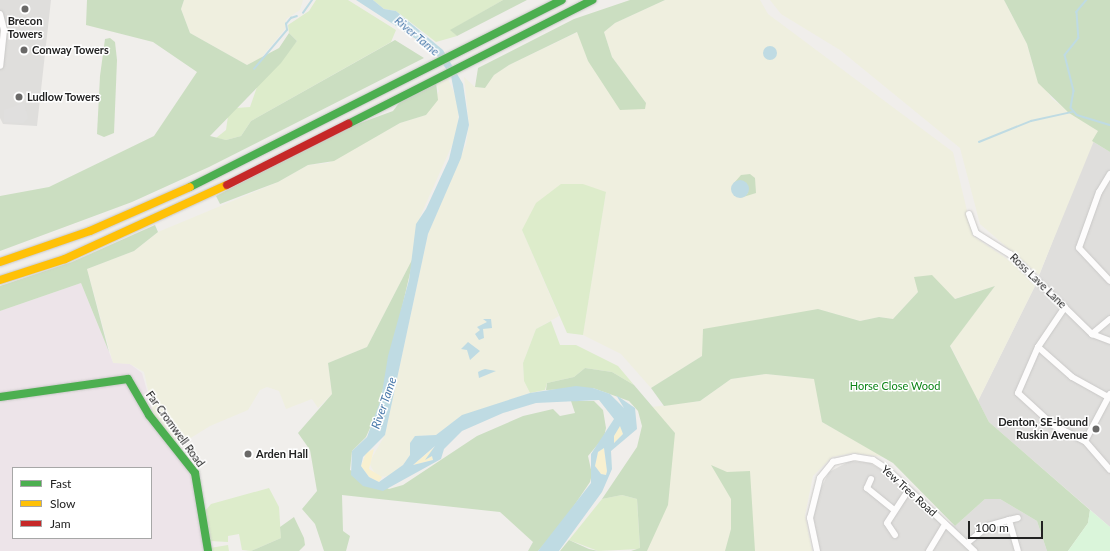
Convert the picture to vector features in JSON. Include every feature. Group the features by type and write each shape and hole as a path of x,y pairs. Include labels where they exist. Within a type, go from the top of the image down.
{"main road":[{"path":"0,262 90,231 180,192 471,44 562,0"},
{"path":"0,280 65,259 186,206 406,91 592,0"},
{"name":"Far Cromwell Road","path":"0,397 128,379 154,421 196,473 208,551"}],"street":[{"path":"0,14 4,30 0,66"},
{"path":"1108,277 1079,248 1099,192 1110,174"},
{"name":"Ross Lave Lane","path":"969,214 976,233 1010,254 1092,334"},
{"path":"1065,307 1038,347 1018,393 1053,425 1085,441 1110,470"},
{"path":"1110,319 1092,334 1110,341"},
{"path":"1038,347 1072,377 1109,396 1085,441"},
{"name":"Yew Tree Road","path":"817,551 810,518 812,500 820,478 833,462 854,457 873,460 967,543 974,551"},
{"path":"871,479 867,488 894,510"},
{"path":"895,535 887,523 894,510 908,491"},
{"path":"967,543 988,526 1018,518"},
{"path":"1009,520 1018,551"},
{"path":"929,551 945,524"}],"shaded area":[{"path":"0,0 51,0 37,126 3,124 0,118"},
{"path":"24,103 28,118 23,123 4,122 4,110"},
{"path":"1092,141 1110,152 1110,527 989,422 978,401 1035,286"},
{"path":"81,283 113,362 130,364 142,373 154,416 193,465 205,551 0,551 0,311"},
{"path":"850,461 870,463 888,474 913,499 955,526 985,499 1000,499 1037,521 1047,551 820,551 813,516 817,496 829,472"}],"green space":[{"path":"87,0 184,0 181,9 190,33 247,65 279,48 289,33 297,41 281,63 210,136 226,140 241,136 251,121 395,40 424,58 209,167 132,202 0,251 0,196 49,187 154,136 197,72 153,42 86,25"},
{"path":"184,0 303,0 300,10 286,19 285,29 261,58 247,65 190,33 181,9"},
{"path":"316,0 348,0 396,30 391,42 251,121 241,136 226,140 216,138 226,130 228,116 236,108 250,107 257,87 297,41 289,33 288,25 309,11"},
{"path":"373,0 503,0 451,30 457,36 436,42 396,11 384,9"},
{"path":"503,0 527,0 457,36 450,30"},
{"path":"630,0 665,0 615,23 604,32 612,57 646,103 645,109 620,110 588,61 577,32 509,65 494,75 485,88 475,87 478,68 574,19"},
{"path":"665,0 760,0 768,14 953,152 973,236 1013,263 1035,286 978,401 950,345 995,286 954,299 918,292 893,319 879,317 860,321 818,309 797,315 702,356 651,388 621,354 583,335 606,192 522,230 559,316 536,329 523,363 524,381 530,393 461,416 436,435 415,436 410,455 403,465 390,476 377,477 369,463 385,435 428,234 466,144 469,125 464,77 475,87 485,88 494,75 509,65 578,32 588,61 646,103 612,57 604,32 615,23"},
{"path":"770,0 1004,0 1027,44 1034,70 1052,99 1098,131 1039,275 980,224 960,148 840,50 781,14"},
{"path":"1004,0 1110,0 1110,152 1092,141 1098,131 1069,113 1038,83 1027,44"},
{"path":"110,38 115,42 117,60 114,133 104,137 97,134 100,76 105,39"},
{"path":"447,77 459,103 457,134 420,217 414,256 367,347 328,363 332,394 318,408 312,399 286,409 279,391 267,387 260,390 248,410 210,426 181,444 174,443 154,416 144,372 130,364 113,363 87,269 134,251 158,232 278,182 308,165 328,163 400,123 426,115 439,91 436,82"},
{"path":"436,82 438,100 426,115 400,123 334,161 308,165 278,182 220,204 216,196 344,129 393,111 402,99"},
{"path":"750,174 755,178 756,193 740,198 748,193 734,183 741,175"},
{"path":"561,184 583,184 606,192 583,335 567,333 522,230 536,203"},
{"path":"155,225 158,232 134,251 87,269 109,352 81,283 0,311 0,286 72,262"},
{"path":"414,256 378,410 366,437 352,451 350,470 389,489 403,485 477,436 523,416 553,409 560,416 575,413 571,401 594,401 603,410 606,428 604,437 588,456 592,474 590,482 561,525 538,551 528,551 533,542 500,512 342,495 343,531 350,536 346,551 324,551 315,524 302,509 317,491 310,450 298,433 332,394 328,363 367,347"},
{"name":"Horse Close Wood","path":"932,275 955,299 995,286 950,346 989,422 1090,510 1088,523 1068,551 1047,551 1037,521 1000,499 985,499 955,526 893,463 822,422 814,379 766,374 731,379 700,401 664,406 651,388 702,356 703,329 818,309 860,321 879,317 893,319 918,292 914,277"},
{"path":"551,321 560,345 576,345 618,366 634,385 612,372 585,368 574,377 547,383 545,390 530,393 524,381 523,363 536,329"},
{"path":"585,368 612,372 634,385 675,433 668,505 647,551 631,551 640,548 637,499 622,495 602,499 637,447 642,426 638,411 629,401 593,388 546,390 547,383 574,377"},
{"path":"766,374 815,379 822,422 884,457 853,453 832,457 813,476 805,515 812,551 647,551 675,433 652,407 700,401 731,379"},
{"path":"711,465 727,472 750,471 755,551 725,551 731,529 731,499"},
{"path":"269,488 279,507 281,538 251,551 242,550 239,534 228,536 228,542 210,541 205,511 211,504"},
{"path":"622,495 637,499 640,549 598,551 569,540 602,499"},
{"path":"1090,510 1110,527 1110,551 1068,551 1088,523"},
{"path":"294,517 304,538 305,545 299,551 251,551 281,538 280,527"},
{"path":"569,540 589,549 598,551 560,551"},
{"path":"228,545 229,551 211,551 210,548"}],"sand":[{"path":"620,425 623,434 614,443 614,436"},
{"path":"436,446 426,460 432,455 433,460 413,465"},
{"path":"604,448 607,471 606,475 601,474 595,466 598,452"},
{"path":"374,449 369,469 382,477 379,482 369,477 361,466 366,453"}],"water":[{"name":"River Tame","path":"356,0 373,0 384,9 396,11 443,50 463,84 469,125 461,158 428,234 385,435 363,457 361,466 369,477 379,482 403,465 410,455 410,443 415,436 436,435 462,415 530,393 576,386 593,388 610,394 624,408 616,395 635,408 637,429 611,451 612,469 602,492 559,551 538,551 591,483 591,454 614,419 599,400 536,403 503,413 462,431 444,449 441,459 383,491 363,486 351,475 352,451 367,437 381,399 388,356 409,280 416,224 426,209 449,159 459,117 451,76 433,50","holes":["620,426 623,434 614,443 614,436","435,446 425,460 432,456 433,460 413,465","604,448 607,471 606,475 601,474 595,466 598,452"]},
{"path":"770,46 775,48 777,53 775,58 770,60 765,58 763,53 765,48"},
{"path":"740,180 746,183 749,189 746,195 740,198 734,195 731,189 734,183"},
{"path":"483,319 491,319 492,328 483,329 484,338 479,340 475,334 480,330 477,327 487,322"},
{"path":"468,342 480,351 470,360 467,350 461,349"},
{"path":"485,369 496,371 479,378 478,372"}],"waterway":[{"path":"303,13 312,0"},
{"path":"1087,0 1077,12 1079,38 1065,55 1074,91 1071,108 1077,115 1110,125"},
{"path":"254,69 287,30 286,24 291,18 297,16"},
{"path":"979,142 1031,121 1072,112"}],"traffic: fast":[{"path":"190,187 562,0"},
{"path":"348,124 592,0"},
{"path":"0,397 128,379 149,415 195,473 208,551"}],"traffic: slow":[{"path":"0,280 65,259 227,185"},
{"path":"0,262 90,231 190,187"}],"traffic: jam":[{"path":"227,185 348,124"}],"place":[{"name":"Brecon Towers","path":"25,9"},
{"name":"Conway Towers","path":"24,50"},
{"name":"Ludlow Towers","path":"19,97"},
{"name":"Denton, SE-bound Ruskin Avenue","path":"1096,429"},
{"name":"Arden Hall","path":"248,454"}]}
